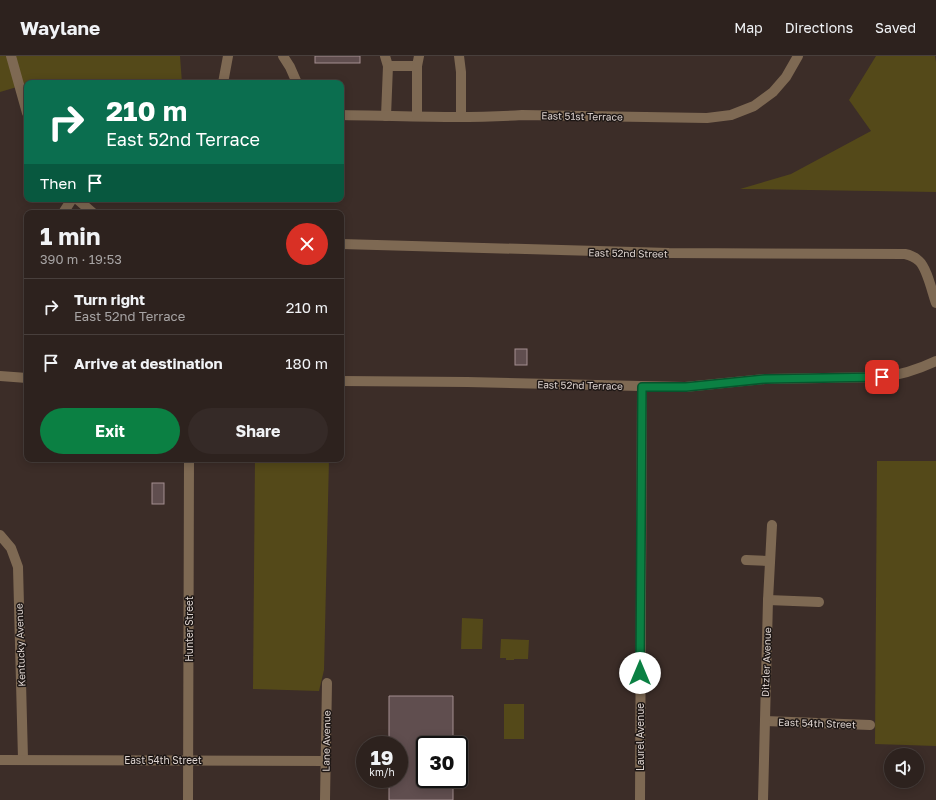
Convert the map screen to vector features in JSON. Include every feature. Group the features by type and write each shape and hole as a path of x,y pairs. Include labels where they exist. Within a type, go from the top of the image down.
{"street":[{"path":"11,56 24,102"},
{"path":"224,80 228,56"},
{"path":"283,56 296,80"},
{"path":"460,56 461,117"},
{"name":"East 51st Terrace","path":"344,115 492,117 522,115 707,118 731,115 754,106 774,92 786,77 798,56"},
{"path":"386,116 386,61 418,61 417,116"},
{"path":"80,202 90,210"},
{"name":"East 52nd Street","path":"344,244 669,254 905,254 919,260 924,266 936,303"},
{"name":"East 52nd Terrace","path":"344,381 686,387 765,379 894,376 909,372 936,361"},
{"path":"0,376 24,378"},
{"name":"Laurel Avenue","path":"640,800 642,387"},
{"name":"Hunter Street","path":"188,800 189,462"},
{"name":"Ditzler Avenue","path":"763,800 764,721 772,525"},
{"name":"Kentucky Avenue","path":"0,535 11,548 18,567 23,759"},
{"path":"746,560 770,561"},
{"path":"768,600 819,602"},
{"name":"Lane Avenue","path":"325,800 328,682"},
{"name":"East 54th Street","path":"764,721 870,726"},
{"name":"East 54th Street","path":"0,760 326,761"}],"shaded area":[{"path":"0,56 180,56 182,80 24,80 24,85 0,92"},
{"path":"876,56 935,56 936,192 740,189 791,174 871,131 849,100"},
{"path":"877,461 936,461 936,746 875,744"},
{"path":"255,462 329,462 324,670 319,691 253,689"},
{"path":"462,618 483,619 482,649 461,649"},
{"path":"501,639 529,640 528,659 506,660 506,658 500,658"},
{"path":"504,704 524,704 524,739 504,739"}],"building":[{"path":"315,56 360,56 360,63 315,63"},
{"path":"515,349 527,349 527,365 515,365"},
{"path":"152,483 164,483 164,504 152,504"},
{"path":"389,696 453,696 453,736 416,736 416,788 453,788 453,800 389,800 389,788 408,788 408,736 389,736"}],"route":[{"path":"640,673 642,387 686,387 765,379 882,377"}]}
